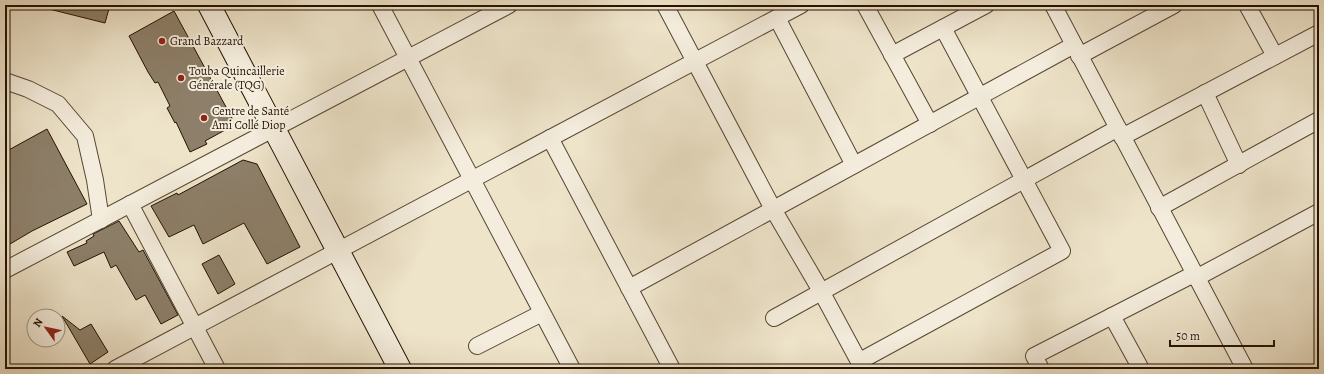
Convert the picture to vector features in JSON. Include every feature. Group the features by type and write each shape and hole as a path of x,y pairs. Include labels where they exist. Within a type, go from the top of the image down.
{"street":[{"path":"209,5 400,369"},
{"path":"380,5 572,369"},
{"path":"5,270 509,5"},
{"path":"665,5 773,209 862,365 1062,251 943,28"},
{"path":"119,368 801,5"},
{"path":"865,5 930,124"},
{"path":"892,55 986,5"},
{"path":"1053,5 1244,369"},
{"path":"629,288 980,97 1174,5"},
{"path":"1247,5 1275,56"},
{"path":"777,18 854,165"},
{"path":"774,318 1024,180 1205,93 1319,33"},
{"path":"5,81 28,89 58,104 85,136 95,180 101,220"},
{"path":"1205,93 1239,165"},
{"path":"1159,208 1319,120"},
{"path":"550,138 672,369"},
{"path":"130,204 217,369"},
{"path":"1041,369 1034,356 1195,276 1319,212"},
{"path":"476,346 542,313"},
{"path":"1112,316 1140,369"}],"building":[{"path":"50,5 110,5 105,23 49,9"},
{"path":"174,11 232,118 227,129 205,141 207,144 190,152 176,122 175,123 167,108 170,106 158,82 155,83 148,72 129,36"},
{"path":"47,129 87,204 32,231 5,247 5,152"},
{"path":"243,160 257,164 300,247 267,264 244,223 203,244 194,225 169,237 151,206 177,193 178,195"},
{"path":"119,221 139,252 143,250 178,315 161,324 145,295 136,300 116,265 111,268 104,252 74,266 67,252 87,243 86,241 94,236 93,234"},
{"path":"219,255 235,284 218,294 202,264"},
{"path":"66,319 80,330 91,324 108,352 90,364 66,323"}],"place":[{"name":"Grand Bazzard","path":"162,41"},
{"name":"Touba Quincaillerie Générale (TQG)","path":"181,78"},
{"name":"Centre de Santé Ami Collé Diop","path":"204,118"}]}
